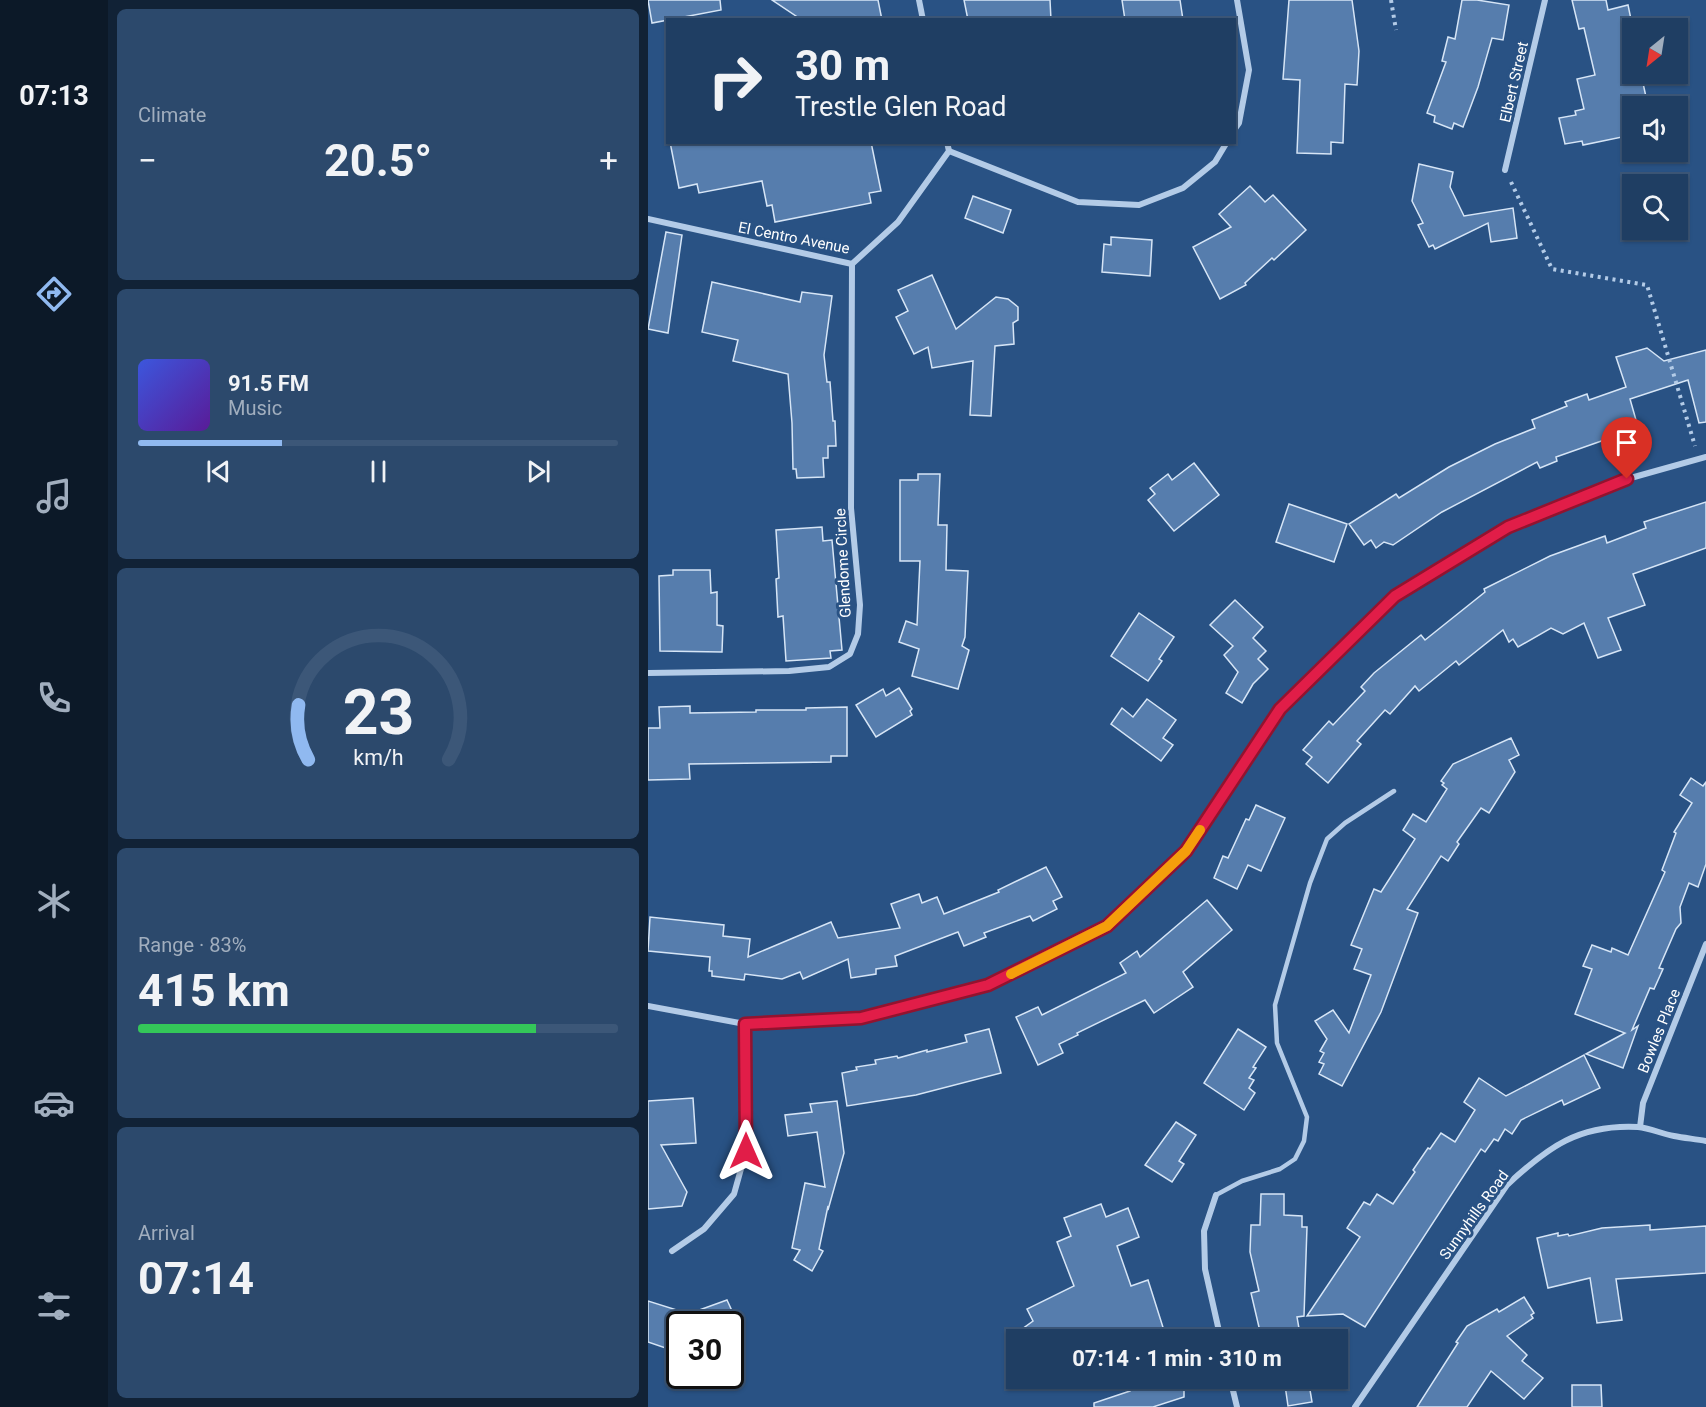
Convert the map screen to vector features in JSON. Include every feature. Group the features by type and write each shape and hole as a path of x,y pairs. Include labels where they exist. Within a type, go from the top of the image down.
{"street":[{"path":"919,0 923,18"},
{"path":"1236,127 1239,123 1249,70 1237,0"},
{"name":"Elbert Street","path":"1505,170 1545,0"},
{"path":"947,144 949,151 1078,202 1139,205 1183,188 1215,162 1226,144"},
{"name":"El Centro Avenue","path":"648,219 852,264 898,222 949,151"},
{"name":"Glendome Circle","path":"648,673 789,671 830,667 850,654 858,634 860,605 851,508 852,264"},
{"path":"648,1006 745,1024 861,1018 988,985 1107,926 1186,851 1280,709 1395,596 1508,527 1627,479 1702,458"},
{"name":"Bowles Place","path":"1640,1127 1643,1103 1706,944"},
{"path":"672,1251 704,1229 734,1194 746,1151 745,1024"},
{"name":"Sunnyhills Road","path":"1355,1407 1507,1185 1534,1160 1558,1144 1586,1132 1640,1127 1676,1137 1706,1141"},
{"path":"1216,1196 1204,1231 1205,1269 1219,1329"},
{"path":"1233,1389 1237,1407"}],"lane":[{"path":"1216,1196 1242,1180 1280,1169 1295,1159 1304,1141 1307,1117 1277,1043 1275,1005 1310,883 1327,839 1345,823 1394,791"}],"path":[{"path":"1391,0 1396,30"},
{"path":"1505,170 1552,269 1647,285 1702,458"}],"building":[{"path":"648,0 720,0 721,10 679,18 666,18 666,20 652,23"},
{"path":"772,0 878,0 882,18 799,18"},
{"path":"964,0 1050,0 1051,18 968,18"},
{"path":"1122,0 1180,0 1183,18 1125,18"},
{"path":"1289,0 1352,0 1359,51 1357,85 1345,84 1343,143 1331,142 1331,154 1297,153 1300,80 1283,79"},
{"path":"1462,0 1509,5 1503,40 1492,38 1478,87 1463,127 1454,123 1452,129 1434,122 1435,116 1427,113 1446,62 1442,61 1448,37 1455,39"},
{"path":"1572,0 1606,0 1608,10 1628,5 1631,18 1622,18 1622,84 1643,84 1646,96 1622,96 1622,137 1583,145 1582,141 1565,144 1559,118 1576,115 1575,111 1584,109 1577,79 1595,75 1584,28 1579,29"},
{"path":"670,144 871,144 881,191 869,193 871,203 775,222 772,205 767,206 762,181 699,193 697,184 679,188"},
{"path":"1419,164 1453,172 1450,187 1464,216 1513,208 1517,238 1491,242 1488,223 1435,249 1433,245 1429,247 1418,225 1423,223 1412,201"},
{"path":"1250,186 1265,202 1273,195 1306,230 1274,260 1272,258 1245,283 1246,285 1220,299 1193,247 1231,227 1219,214"},
{"path":"973,196 1011,210 1003,233 965,218"},
{"path":"666,232 682,235 668,333 648,329"},
{"path":"1111,237 1152,240 1150,276 1102,272 1104,244 1111,245"},
{"path":"932,275 956,329 996,297 1008,299 1018,307 1018,320 1013,323 1014,344 995,346 991,416 970,415 973,361 932,368 928,347 914,354 896,317 908,311 898,290"},
{"path":"712,282 800,302 802,292 832,296 824,355 827,382 830,382 836,446 828,446 828,458 823,458 824,477 797,478 796,469 793,469 788,374 733,361 738,340 702,332"},
{"path":"1647,348 1664,361 1706,350 1706,422 1699,423 1688,380 1630,399 1636,420 1624,424 1627,432 1556,457 1557,461 1540,468 1537,462 1442,512 1393,545 1384,542 1376,548 1371,540 1364,545 1349,524 1396,494 1399,498 1449,467 1495,444 1535,428 1532,420 1567,406 1565,402 1587,394 1589,400 1626,387 1616,357"},
{"path":"1194,463 1219,495 1174,531 1148,500 1155,494 1150,488 1168,474 1172,480"},
{"path":"918,474 940,474 938,525 947,525 946,570 968,571 965,637 962,646 969,650 958,689 912,676 919,649 899,642 906,621 917,625 920,561 900,561 900,480 918,480"},
{"path":"1706,502 1706,548 1633,574 1645,605 1608,618 1621,650 1598,658 1584,623 1563,634 1551,628 1518,647 1513,639 1509,642 1503,630 1459,665 1456,661 1419,691 1415,686 1390,714 1385,710 1357,741 1361,744 1328,783 1306,764 1312,757 1303,750 1329,721 1333,725 1365,691 1361,687 1374,673 1421,635 1425,640 1485,592 1484,589 1550,556 1605,536 1607,543 1646,528 1644,522"},
{"path":"1289,504 1347,524 1334,562 1276,542"},
{"path":"822,527 823,541 832,540 842,650 830,651 831,658 786,661 783,616 778,617 776,579 779,578 776,530"},
{"path":"673,570 710,570 711,593 717,592 717,625 723,626 722,652 660,651 659,576 673,575"},
{"path":"1235,600 1263,627 1253,638 1266,651 1258,659 1268,669 1253,684 1242,703 1226,693 1238,672 1224,655 1233,646 1210,625"},
{"path":"1139,613 1174,637 1159,659 1162,661 1148,681 1111,656"},
{"path":"899,688 912,709 910,711 912,715 876,737 856,705 883,689 886,696"},
{"path":"1147,699 1176,720 1163,738 1173,745 1161,761 1111,724 1122,708 1133,717"},
{"path":"690,706 690,713 847,707 847,756 831,756 831,762 689,764 690,779 648,780 648,728 660,728 659,707"},
{"path":"1511,738 1519,755 1509,760 1515,772 1489,813 1481,808 1457,842 1459,844 1448,861 1441,856 1407,909 1418,913 1381,1012 1342,1086 1319,1074 1324,1064 1319,1062 1324,1053 1320,1051 1327,1039 1315,1021 1333,1010 1349,1033 1371,975 1354,969 1362,949 1351,945 1374,889 1381,892 1415,839 1403,830 1413,814 1426,822 1447,789 1441,781 1453,764"},
{"path":"1691,778 1703,786 1706,782 1706,864 1698,887 1689,883 1680,907 1681,923 1676,929 1659,968 1663,969 1654,989 1650,988 1632,1030 1638,1026 1623,1068 1586,1054 1625,1033 1575,1014 1592,969 1583,966 1592,945 1611,952 1612,948 1628,955 1665,872 1662,870 1676,833 1674,832 1692,803 1680,795"},
{"path":"1256,805 1285,818 1261,871 1248,865 1237,889 1214,878 1223,856 1228,858 1246,819 1249,820"},
{"path":"1046,867 1062,897 1053,901 1057,909 1033,921 1030,916 984,933 986,937 964,946 958,932 895,956 897,966 876,969 876,974 851,978 848,959 803,979 800,972 782,979 745,974 744,980 712,976 712,971 709,971 710,957 648,951 650,917 724,925 723,936 750,939 748,957 831,922 838,938 900,928 891,904 919,894 922,903 937,897 944,914 999,892 998,890"},
{"path":"1207,900 1232,930 1183,972 1193,987 1154,1013 1145,1000 1077,1033 1078,1035 1059,1044 1063,1053 1038,1065 1016,1017 1038,1007 1042,1015 1126,973 1120,963 1137,951 1140,957"},
{"path":"989,1029 1001,1073 916,1095 847,1106 842,1073 857,1070 856,1067 876,1064 875,1060 897,1056 898,1058 967,1042 965,1035"},
{"path":"1238,1029 1266,1047 1249,1078 1254,1080 1249,1088 1255,1093 1244,1110 1204,1083"},
{"path":"1584,1055 1600,1088 1564,1105 1562,1100 1521,1120 1512,1134 1505,1129 1498,1141 1494,1139 1485,1152 1481,1149 1365,1327 1343,1314 1307,1316 1360,1237 1347,1228 1364,1202 1370,1205 1377,1194 1393,1204 1415,1172 1413,1170 1441,1133 1455,1142 1475,1110 1464,1102 1479,1078 1506,1096"},
{"path":"693,1098 696,1143 661,1145 687,1192 682,1206 648,1209 648,1101"},
{"path":"837,1101 844,1153 828,1210 828,1206 819,1249 823,1251 812,1271 794,1260 800,1250 792,1248 805,1183 825,1187 817,1132 788,1136 785,1115 812,1112 810,1104"},
{"path":"1176,1122 1196,1135 1179,1161 1184,1164 1172,1182 1145,1165"},
{"path":"1261,1194 1284,1194 1284,1215 1302,1216 1302,1227 1307,1227 1304,1316 1297,1317 1299,1329 1259,1329 1251,1293 1259,1291 1250,1252 1251,1225 1260,1225"},
{"path":"1101,1204 1106,1217 1128,1208 1139,1237 1117,1246 1131,1286 1148,1280 1164,1329 1022,1329 1033,1321 1027,1309 1074,1286 1057,1242 1071,1236 1064,1218"},
{"path":"1650,1225 1650,1230 1706,1226 1706,1273 1616,1279 1622,1320 1597,1323 1590,1278 1548,1288 1537,1238 1558,1233 1558,1236 1568,1234 1569,1236 1602,1228"},
{"path":"1524,1297 1534,1313 1531,1315 1533,1318 1507,1336 1527,1355 1522,1361 1543,1378 1524,1399 1491,1371 1467,1407 1417,1407 1467,1326 1497,1309 1499,1312"},
{"path":"727,1300 732,1311 697,1311"},
{"path":"648,1301 680,1311 666,1311 666,1348 648,1342"},
{"path":"1572,1385 1601,1385 1602,1407 1572,1407"},
{"path":"1129,1389 1184,1389 1184,1397 1153,1407 1094,1407 1094,1403 1130,1391"},
{"path":"1286,1389 1310,1389 1312,1402 1288,1406"}],"slow traffic":[{"path":"1011,974 1107,926 1186,851 1200,830"}],"route":[{"path":"746,1151 745,1024 861,1018 988,985 1107,926 1186,851 1280,709 1395,596 1508,527 1627,479"}]}
